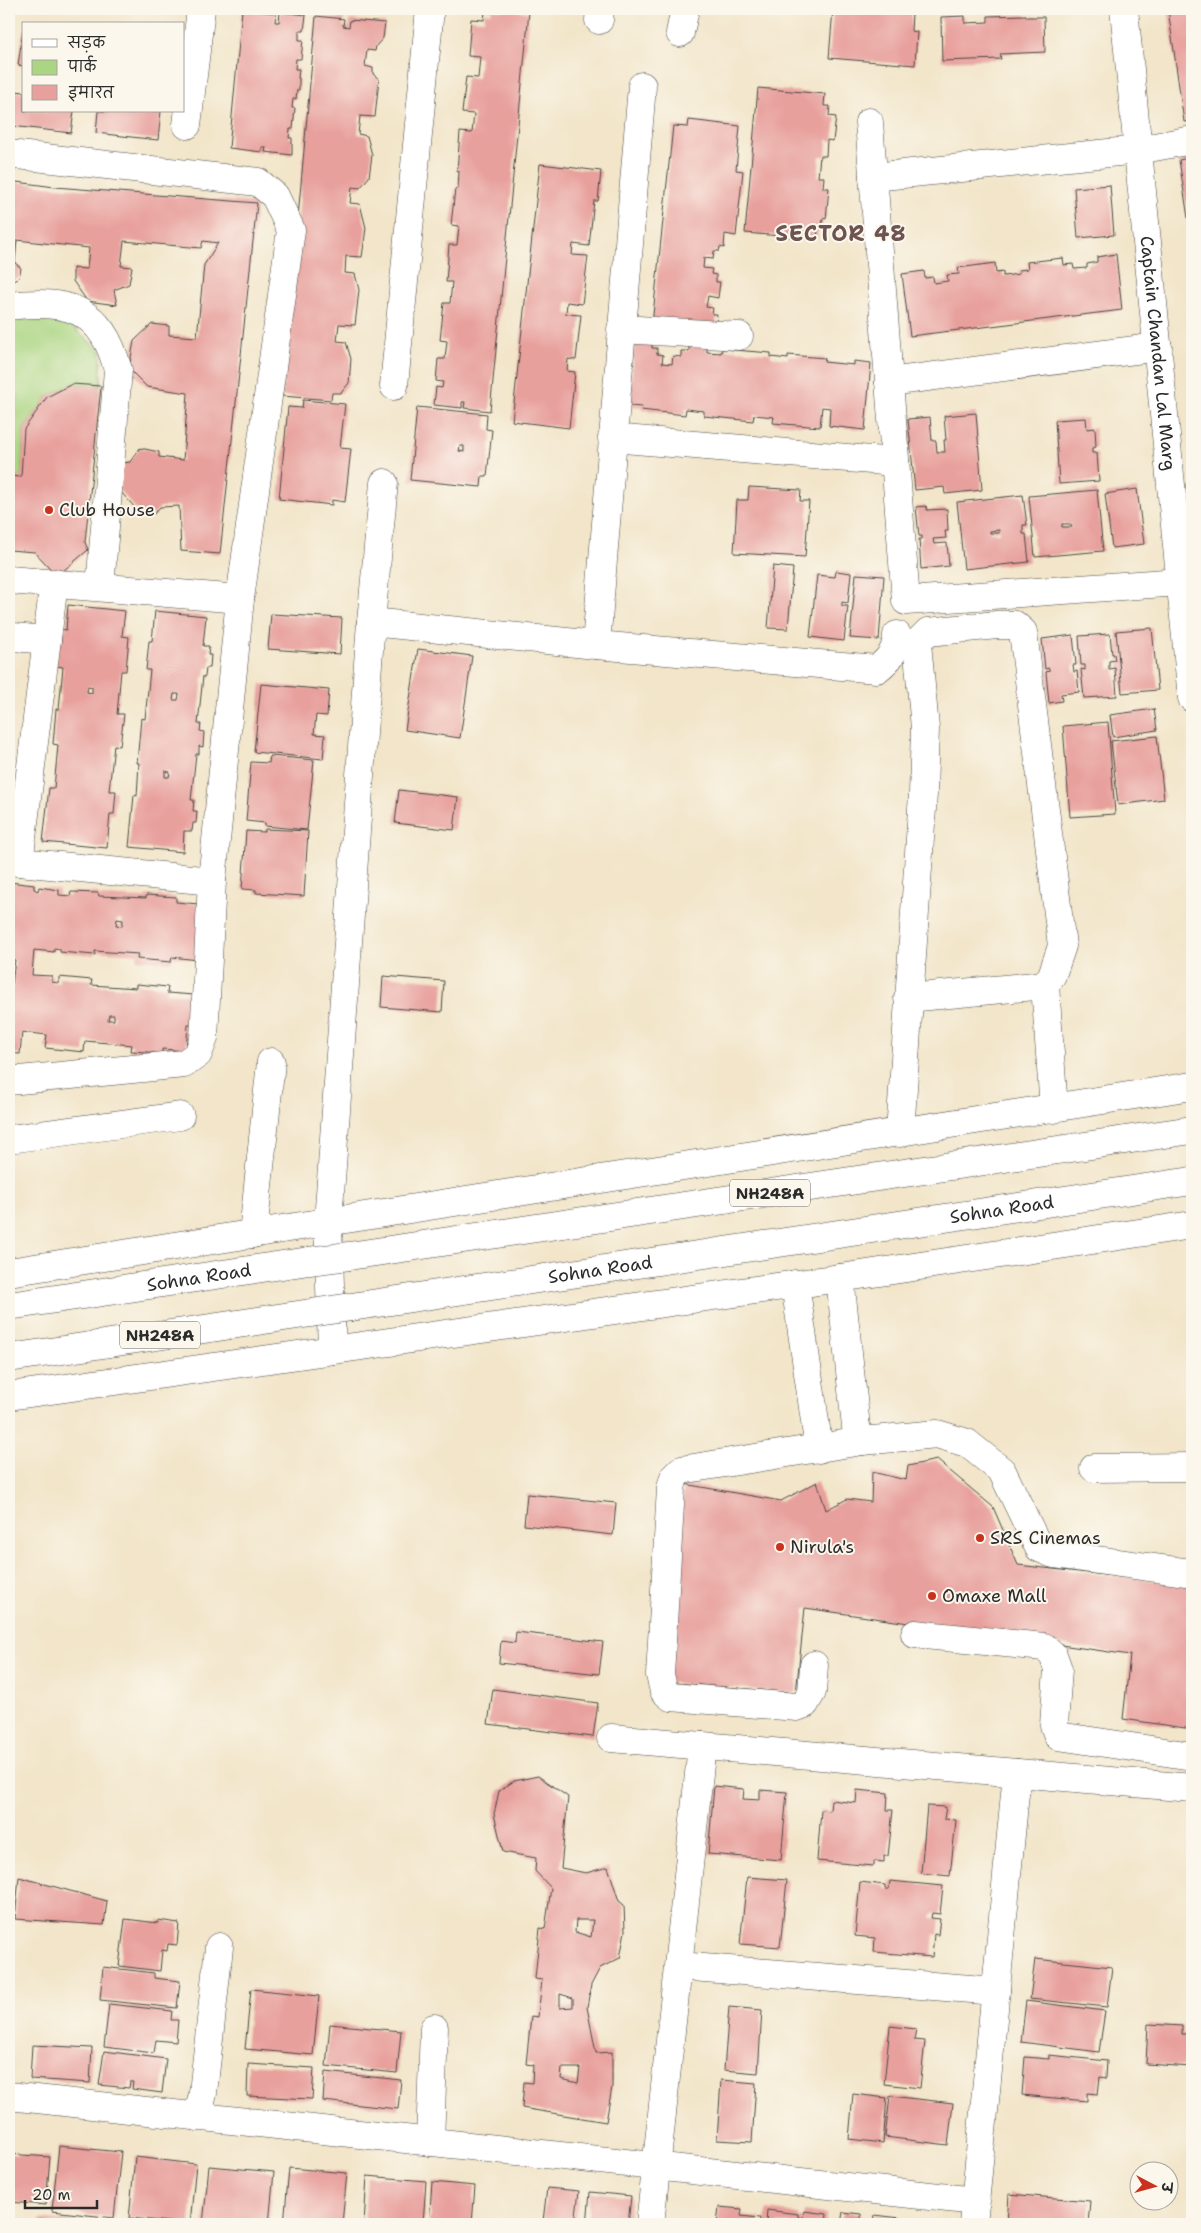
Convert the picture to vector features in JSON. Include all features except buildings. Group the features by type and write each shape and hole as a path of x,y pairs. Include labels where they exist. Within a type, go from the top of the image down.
{"main road":[{"path":"187,126 201,9"},
{"path":"394,386 430,9"},
{"name":"Captain Chandan Lal Marg","path":"1124,9 1180,582 1189,648 1192,698"},
{"path":"596,645 642,86"},
{"path":"869,122 906,601 1180,582"},
{"path":"873,176 1138,150 1192,140"},
{"path":"9,154 258,182 275,196 291,230 240,599 212,881 204,1038 198,1054 184,1064 9,1081"},
{"path":"9,306 38,303 65,306 87,315 103,332 113,348 118,370 100,587"},
{"path":"621,329 739,336"},
{"path":"889,382 1158,347"},
{"path":"612,438 895,462"},
{"path":"332,1350 328,1222 371,622 384,483"},
{"path":"9,580 240,599"},
{"path":"54,583 14,862 212,881"},
{"path":"371,622 596,645 877,669 889,660 896,646 897,635"},
{"path":"900,1133 908,998 924,794 925,728 917,643 928,632 996,624 1015,625 1023,632 1062,946 1052,975 1045,985 1054,1109"},
{"path":"13,637 47,640"},
{"path":"908,998 1045,985"},
{"path":"253,1234 271,1062"},
{"path":"9,1272 1192,1086"},
{"path":"9,1138 180,1116"},
{"name":"Sohna Road","path":"9,1306 1192,1130"},
{"name":"Sohna Road","path":"9,1358 1192,1181"},
{"path":"9,1396 840,1278 1192,1225"},
{"path":"840,1278 856,1427 862,1441"},
{"path":"794,1284 819,1449"},
{"path":"814,1665 812,1692 805,1704 797,1707 671,1697 664,1691 660,1675 671,1488 674,1477 681,1470 862,1441 937,1434 967,1443 1002,1470 1039,1548 1052,1554 1192,1573"},
{"path":"1094,1468 1192,1467"},
{"path":"915,1634 1044,1648 1053,1655 1058,1669 1054,1725 1058,1736 1192,1756"},
{"path":"610,1738 1192,1788"},
{"path":"650,2224 702,1746"},
{"path":"9,2096 657,2166 974,2213 1017,1773"},
{"path":"198,2117 219,1947"},
{"path":"678,1966 996,1991"},
{"path":"430,2142 434,2028"}],"green space":[{"path":"58,315 101,351 101,386 72,384 47,397 24,429 21,477 9,476 9,323 12,320"}],"place":[{"name":"Club House","path":"49,510"},
{"name":"SRS Cinemas","path":"980,1538"},
{"name":"Nirula's","path":"780,1547"},
{"name":"Omaxe Mall","path":"932,1596"}],"district":[{"name":"SECTOR 48","path":"841,233"}]}
